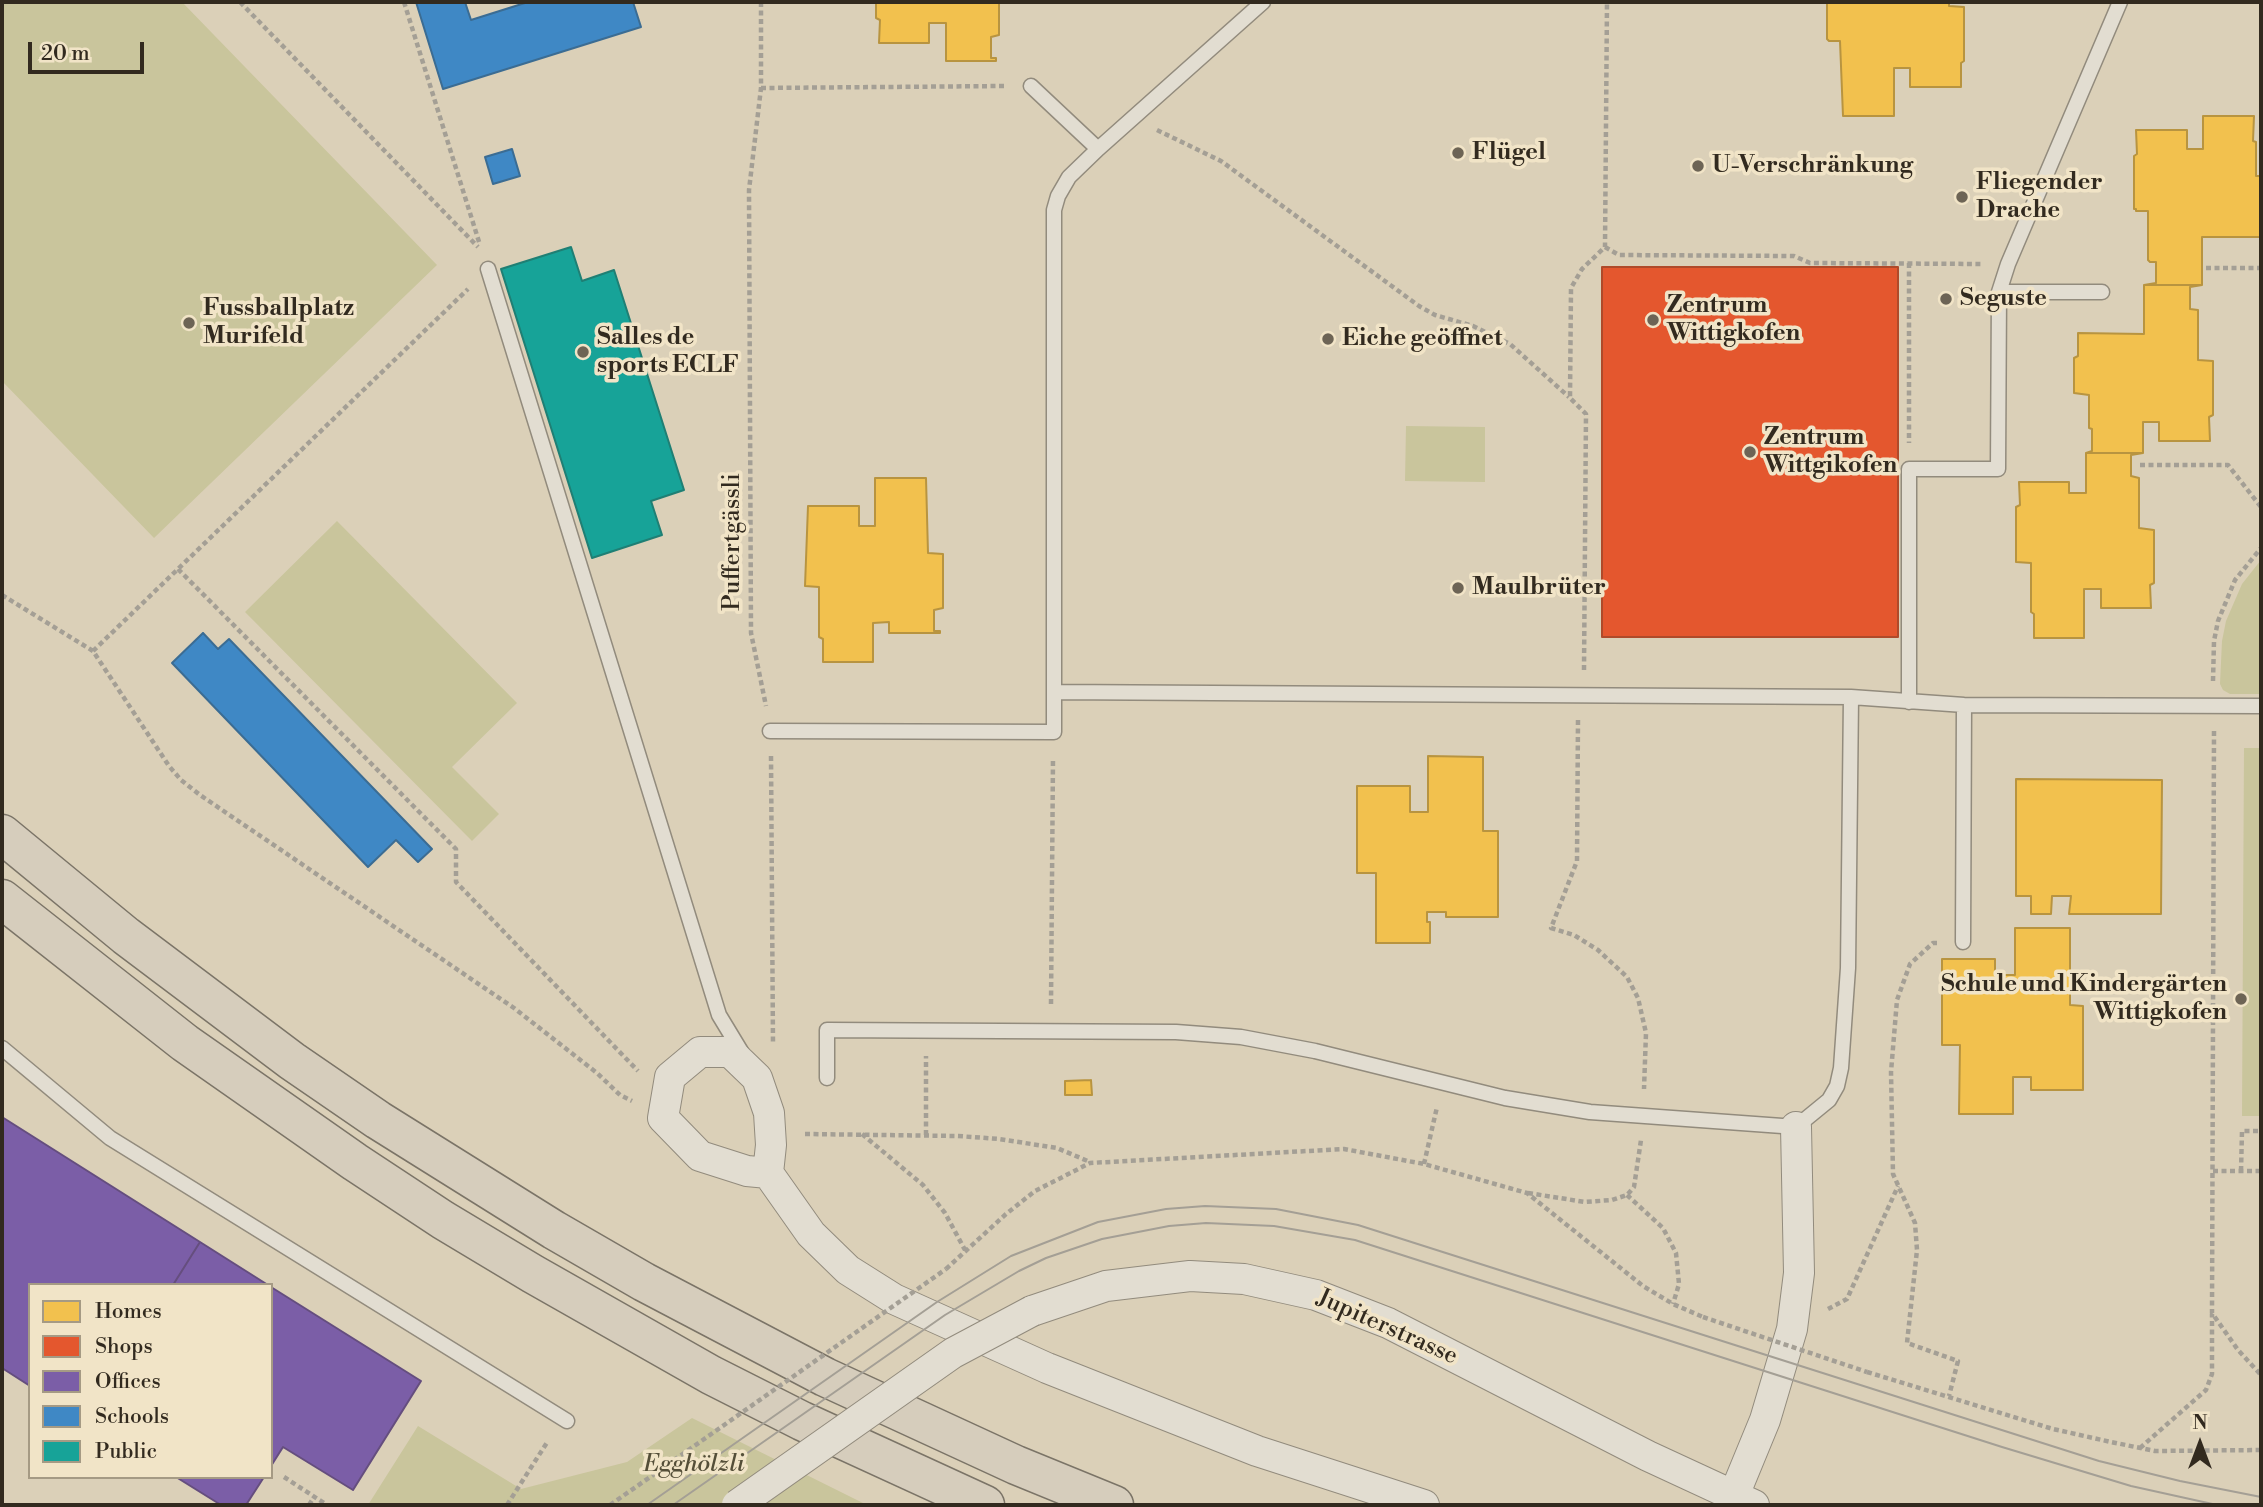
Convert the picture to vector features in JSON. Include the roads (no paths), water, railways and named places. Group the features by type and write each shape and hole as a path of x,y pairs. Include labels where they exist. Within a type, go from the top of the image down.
{"highway":[{"path":"2,834 136,944 292,1060 378,1120 554,1230 644,1283 825,1377 1016,1465 1114,1505"},
{"path":"2,899 185,1043 443,1220 710,1376 985,1505"}],"street":[{"path":"769,1159 747,1171 700,1156 663,1118 670,1077 700,1052 730,1052 757,1078 769,1112 769,1159 811,1234 848,1270 894,1299 1047,1368 1257,1451 1424,1505"},
{"name":"Jupiterstrasse","path":"737,1505 953,1353 1032,1311 1106,1286 1190,1276 1244,1279 1316,1295 1388,1323 1740,1502 1792,1329 1800,1273 1796,1127"}],"lane":[{"path":"770,731 1054,732 1055,210 1058,196 1069,177 1098,149 1263,2"},
{"path":"1909,702 1909,469 1998,469 1999,292 2008,264 2120,2"},
{"path":"1031,86 1098,149"},
{"path":"488,269 719,1015 757,1078"},
{"path":"1999,292 2102,292"},
{"path":"1054,692 1851,697 1964,705 2261,706"},
{"path":"827,1078 827,1030 1176,1032 1241,1038 1315,1051 1505,1098 1590,1112 1796,1127 1829,1100 1837,1086 1841,1068 1848,968 1851,697"},
{"path":"1963,942 1964,705"},
{"path":"2,1048 110,1138 567,1421"}],"tram line":[{"path":"647,1505 937,1302 1011,1256 1098,1222 1166,1209 1205,1206 1276,1209 1358,1225 2099,1461 2261,1497"},
{"path":"673,1505 945,1315 1019,1271 1046,1258 1102,1239 1169,1226 1206,1223 1274,1226 1355,1240 2002,1447 2131,1486 2217,1505"}],"place":[{"name":"Flügel","path":"1458,153"},
{"name":"U-Verschränkung","path":"1698,166"},
{"name":"Fliegender Drache","path":"1962,197"},
{"name":"Seguste","path":"1946,299"},
{"name":"Zentrum Wittigkofen","path":"1653,320"},
{"name":"Fussballplatz Murifeld","path":"189,323"},
{"name":"Eiche geöffnet","path":"1328,339"},
{"name":"Salles de sports ECLF","path":"583,352"},
{"name":"Zentrum Wittgikofen","path":"1750,452"},
{"name":"Maulbrüter","path":"1458,588"},
{"name":"Schule und Kindergärten Wittigkofen","path":"2241,999"}],"park label":[{"name":"Egghölzli","path":"694,1465"}]}
